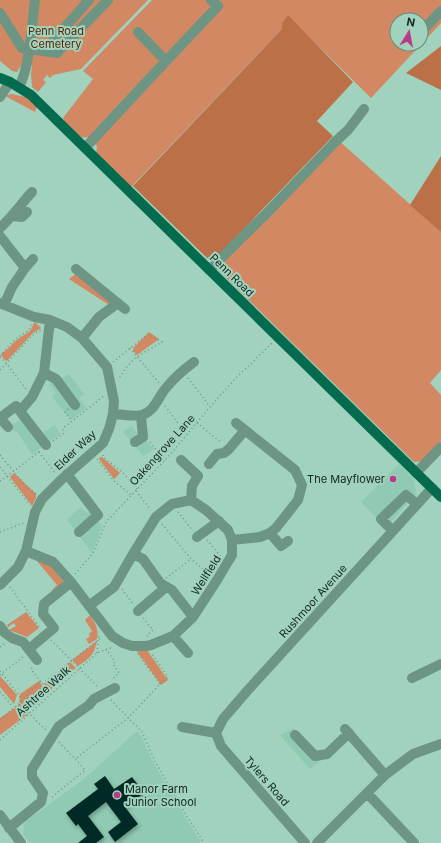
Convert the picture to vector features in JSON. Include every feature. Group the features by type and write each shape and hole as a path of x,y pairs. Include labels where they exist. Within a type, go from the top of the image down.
{"main road":[{"name":"Penn Road","path":"0,78 14,84 31,95 441,496"}],"street":[{"path":"0,97 25,73 35,0"},
{"path":"44,51 89,0"},
{"path":"0,13 22,48 57,53 108,0"},
{"path":"85,148 218,6 211,0"},
{"path":"429,24 441,12"},
{"path":"138,32 166,61"},
{"path":"209,270 241,240 348,130 364,109"},
{"path":"0,228 13,216 17,209 32,192"},
{"path":"13,216 22,217 27,212"},
{"path":"0,236 25,268"},
{"path":"2,304 25,268 33,259"},
{"path":"76,269 121,306 100,317 82,338"},
{"name":"Elder Way","path":"2,304 34,317 67,327 82,338 107,368 113,389 114,401 113,414 104,443 64,477 42,499 34,516 26,551 18,567 3,583"},
{"path":"8,427 0,418 18,408 32,397 44,373 50,322"},
{"path":"113,414 141,416 150,410 160,399 164,389 182,371 194,362"},
{"path":"44,373 56,379 75,405"},
{"path":"18,408 42,448"},
{"path":"139,439 141,416"},
{"path":"90,605 114,587 156,517 172,504 190,500 206,510 219,521 228,530 232,540 260,537 270,533 276,528 298,500 302,485 295,470 236,423"},
{"path":"209,464 217,454 224,453 229,449 245,430"},
{"path":"416,473 441,447"},
{"path":"182,460 198,476 192,486 190,500"},
{"path":"64,477 98,515 79,532"},
{"name":"Rushmoor Avenue","path":"216,733 223,719 432,488"},
{"path":"393,531 381,519 406,495 417,504"},
{"path":"197,537 219,521"},
{"path":"270,533 281,546 288,542"},
{"name":"Wellfield","path":"127,645 146,646 173,636 193,618 232,555 232,540"},
{"path":"26,551 53,562 90,605 108,632 127,645"},
{"name":"Wellfield","path":"133,554 143,560 163,585 172,590 193,618"},
{"path":"30,650 54,628 43,614 44,604 71,582"},
{"path":"138,611 163,585"},
{"path":"0,626 12,638 23,642 37,660"},
{"path":"173,636 188,653"},
{"path":"412,678 441,664"},
{"path":"9,828 41,802 43,793 32,777 32,769 59,726 89,705 94,699 115,688"},
{"path":"182,727 216,733"},
{"path":"295,735 315,756 326,754 347,731 385,775"},
{"name":"Tylers Road","path":"216,733 220,746 305,843"},
{"path":"317,843 385,775 413,754 441,744"},
{"path":"367,793 414,843"},
{"path":"0,816 21,843"}],"path":[{"path":"32,397 0,356 14,340 29,330 34,317"},
{"path":"0,370 35,333 50,322"},
{"path":"0,481 14,472 42,448 63,434 63,428 113,389 126,368 136,357 162,342 148,334 107,368"},
{"name":"Oakengrove Lane","path":"71,582 74,575 93,553 106,522 165,461 235,379 278,337"},
{"path":"130,348 164,389"},
{"path":"182,371 210,407"},
{"path":"160,399 187,435"},
{"path":"197,423 229,449"},
{"path":"139,439 150,441 165,461"},
{"path":"104,443 103,457 122,472 156,517 191,559 217,580"},
{"path":"42,448 64,477"},
{"path":"0,454 25,484 42,499"},
{"path":"91,454 96,457 114,480 132,495"},
{"path":"0,467 8,476 34,516 0,532"},
{"path":"163,585 191,559"},
{"path":"3,583 46,635 142,732 155,761 179,804 204,843"},
{"path":"97,653 100,620"},
{"name":"Ashtree Walk","path":"0,720 23,700 40,681 42,684 108,632"},
{"path":"127,645 160,684"},
{"name":"Ashtree Walk","path":"0,740 97,653 106,649 127,645"},
{"path":"48,800 85,770 75,759 128,718 168,677 146,646"},
{"path":"106,649 115,662 113,664 120,673 114,677 115,688"},
{"path":"1,674 30,650"},
{"path":"37,660 31,669 40,681"},
{"name":"Ashtree Walk","path":"0,671 23,700"},
{"name":"Ashtree Walk","path":"0,692 13,708"},
{"path":"0,734 3,738"}],"shaded area":[{"path":"288,15 353,82 317,121 333,136 215,259 207,258 133,186 282,29 282,23"},
{"path":"441,46 441,90 406,73"},
{"path":"441,156 441,232 410,205"},
{"path":"48,370 56,373 60,379 69,374 84,394 79,398 86,408 71,420 52,397 56,393 49,384 54,380"},
{"path":"20,420 25,425 42,434 54,425 61,434 32,454 17,432 10,427"},
{"path":"131,426 154,449 143,456 123,432"},
{"path":"399,464 414,479 416,494 386,527 361,502"},
{"path":"81,507 87,513 91,510 102,526 92,553 67,520"},
{"path":"293,728 318,753 344,741 310,769 280,735"},
{"name":"Manor Farm Junior School","path":"137,731 142,738 154,764 201,843 30,843 23,834 25,822 84,779"}],"green space":[{"name":"Penn Road Cemetery","path":"0,0 148,0 81,69 53,75 50,78 47,75 43,80 46,82 38,92 32,87 32,65 22,64 17,72 12,71 0,61"},
{"path":"152,0 441,0 441,23 429,36 429,12 389,12 389,52 414,52 371,98 288,16 282,23 282,29 130,187 96,154 97,146 87,137 80,137 77,135 64,121 63,118 93,79 83,71"},
{"path":"12,94 30,98 37,107 35,112 7,97 7,95"},
{"path":"337,139 441,232 441,370 430,383 441,395 441,441 424,461 414,462 217,269"},
{"path":"77,273 90,287 93,287 110,302 109,305 69,279"},
{"path":"34,323 41,328 33,333 7,361 5,360 1,354 15,341 30,331"},
{"path":"149,332 159,339 137,355 133,351 134,347"},
{"path":"102,457 120,473 114,479 99,459"},
{"path":"14,473 36,494 36,498 32,506 10,477"},
{"path":"37,561 47,561 64,582 53,591 52,590 57,585"},
{"path":"26,612 39,628 27,637 9,630 16,626 14,623 8,627 7,625"},
{"path":"90,615 96,626 97,639 89,644 86,639 90,637 89,634 92,631 85,620"},
{"path":"97,641 93,653 86,661 78,666 72,660"},
{"path":"136,650 147,650 168,680 161,685"},
{"path":"70,662 76,668 52,685 54,687 49,691 44,684"},
{"path":"0,676 17,695 14,704 0,687"},
{"path":"39,681 47,692 25,707 19,702 20,694"},
{"path":"20,704 28,714 0,735 0,718"}],"building":[{"path":"105,776 114,789 132,777 144,793 125,807 138,824 115,842 108,832 121,822 106,802 88,816 104,837 96,843 78,843 87,836 78,824 76,826 66,813 98,789 94,784"}],"place":[{"name":"The Mayflower","path":"393,479"},
{"name":"Manor Farm Junior School","path":"117,795"}]}
